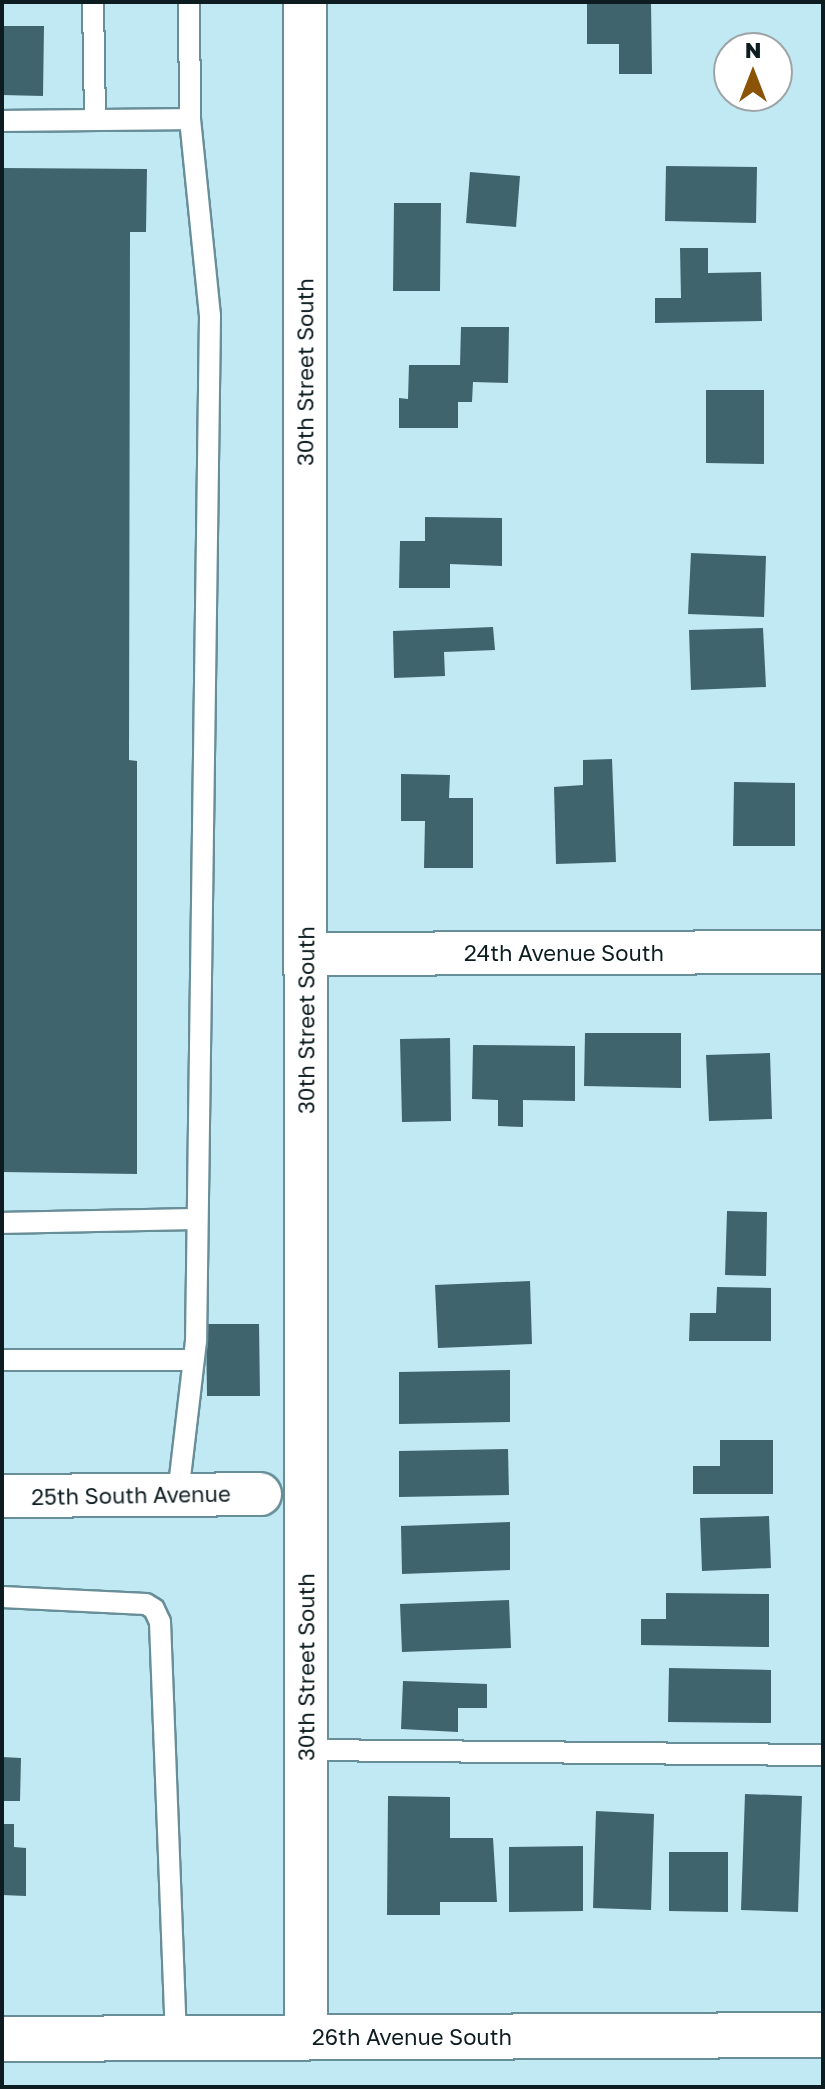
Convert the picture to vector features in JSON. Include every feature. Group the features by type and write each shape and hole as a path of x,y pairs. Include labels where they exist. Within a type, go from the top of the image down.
{"street":[{"name":"30th Street South","path":"305,2 306,2037"},
{"name":"24th Avenue South","path":"306,954 823,952"},
{"name":"25th South Avenue","path":"2,1496 260,1494"},
{"name":"26th Avenue South","path":"2,2039 823,2035"}],"lane":[{"path":"93,2 95,120"},
{"path":"178,1495 193,1360 197,1219 210,316 190,119 189,2"},
{"path":"2,121 190,119"},
{"path":"2,1223 197,1219"},
{"path":"2,1360 193,1360"},
{"path":"2,1597 146,1604 154,1609 160,1622 176,2038"},
{"path":"307,1750 823,1755"}],"building":[{"path":"587,2 651,2 652,74 619,74 619,44 587,44"},
{"path":"2,26 44,26 43,96 2,95"},
{"path":"666,166 757,167 756,223 665,221"},
{"path":"2,168 147,169 146,232 130,232 129,760 137,761 137,1174 2,1172"},
{"path":"470,172 520,176 516,227 466,223"},
{"path":"394,203 441,203 440,291 393,291"},
{"path":"680,248 708,248 708,273 761,272 762,321 655,323 655,298 681,298"},
{"path":"461,327 509,327 508,383 473,382 472,402 458,402 458,428 399,428 399,398 408,399 409,365 460,365"},
{"path":"706,390 764,390 764,464 706,463"},
{"path":"425,517 502,518 502,566 450,564 450,588 399,588 400,541 425,541"},
{"path":"691,553 766,556 764,617 688,614"},
{"path":"493,627 495,650 444,652 445,676 394,678 393,631"},
{"path":"763,628 766,687 691,690 689,630"},
{"path":"612,759 616,862 556,864 554,787 583,785 583,760"},
{"path":"401,774 450,775 449,798 473,798 473,868 424,868 425,821 401,821"},
{"path":"734,782 795,783 795,846 733,846"},
{"path":"585,1033 681,1033 681,1088 584,1086"},
{"path":"450,1038 451,1121 402,1122 400,1039"},
{"path":"473,1045 575,1046 575,1101 523,1100 523,1127 498,1126 498,1100 472,1099"},
{"path":"770,1053 772,1119 709,1121 706,1055"},
{"path":"727,1211 767,1212 766,1276 725,1275"},
{"path":"530,1281 532,1344 438,1348 435,1285"},
{"path":"717,1287 771,1288 771,1341 689,1341 690,1313 716,1313"},
{"path":"206,1324 259,1324 260,1396 207,1396"},
{"path":"510,1370 510,1422 399,1424 399,1372"},
{"path":"720,1440 773,1440 773,1494 693,1494 693,1466 720,1466"},
{"path":"508,1449 509,1495 399,1497 399,1451"},
{"path":"769,1516 771,1568 702,1571 700,1518"},
{"path":"510,1522 510,1570 402,1574 401,1526"},
{"path":"666,1593 769,1594 769,1647 641,1645 641,1619 666,1619"},
{"path":"509,1600 511,1648 402,1652 400,1604"},
{"path":"669,1668 771,1670 771,1723 668,1722"},
{"path":"403,1681 487,1684 487,1708 458,1708 458,1732 401,1729"},
{"path":"2,1757 21,1758 20,1801 2,1801"},
{"path":"745,1794 802,1796 798,1912 741,1910"},
{"path":"388,1796 450,1797 450,1838 493,1838 497,1902 440,1902 440,1915 387,1915"},
{"path":"596,1811 654,1814 651,1910 593,1908"},
{"path":"2,1824 14,1824 14,1847 26,1848 26,1896 2,1895"},
{"path":"583,1846 583,1911 509,1912 509,1847"},
{"path":"669,1852 728,1852 728,1912 669,1911"}]}
